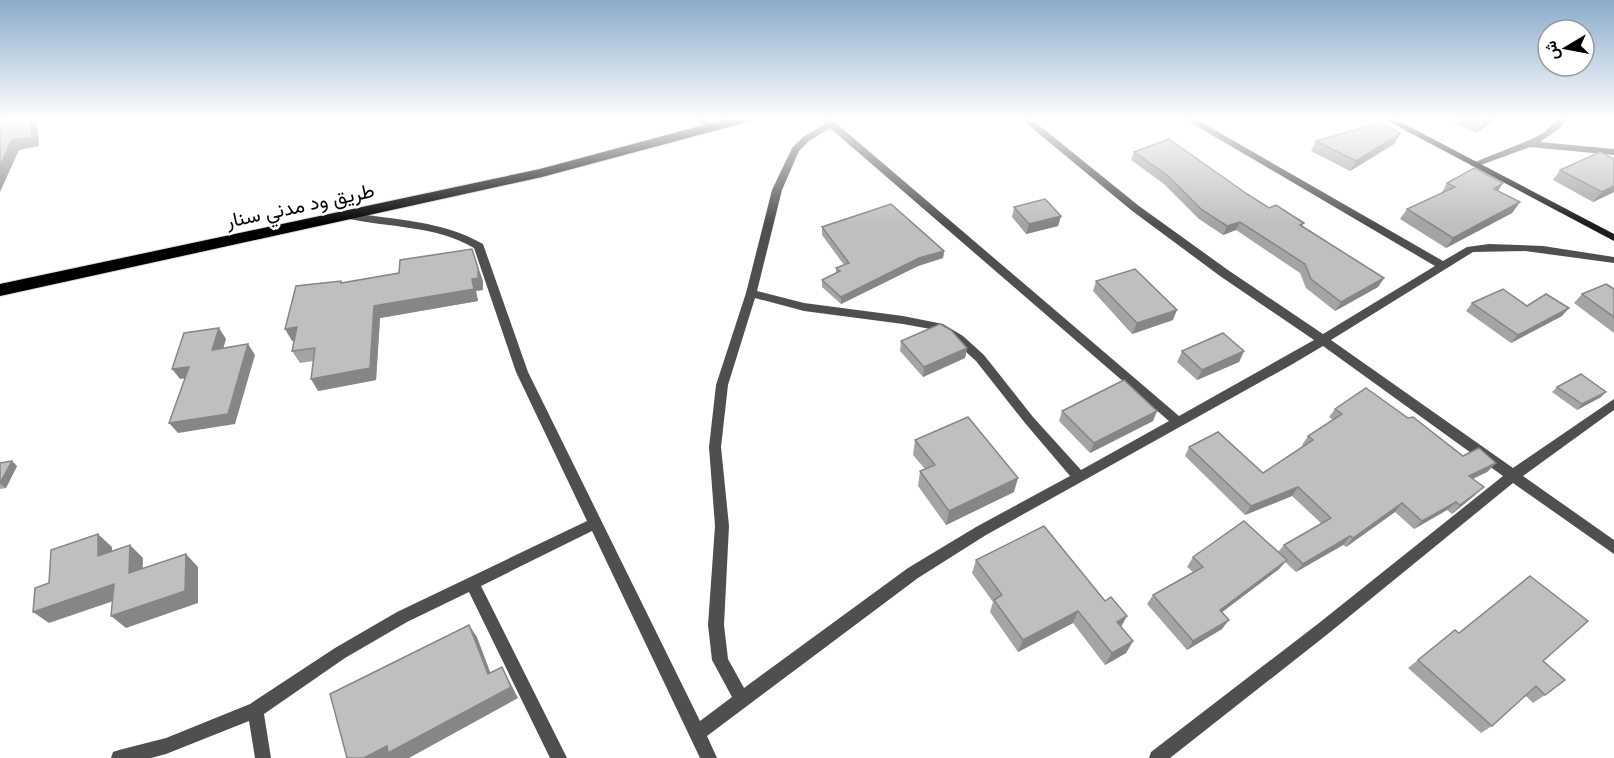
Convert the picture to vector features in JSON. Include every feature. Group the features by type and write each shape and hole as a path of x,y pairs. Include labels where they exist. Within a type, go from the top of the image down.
{"highway":[{"name":"طريق ود مدني سنار","path":"0,291 542,173 607,153"}],"street":[{"path":"742,700 720,660 716,625 722,526 715,447 722,386 751,293 777,190 793,153"},
{"path":"866,153 1178,422"},
{"path":"1068,153 1135,208 1224,273 1323,340 1614,548"},
{"path":"1248,153 1443,266"},
{"path":"1454,153 1614,238"},
{"path":"1475,164 1504,153"},
{"path":"348,216 414,226 469,238 479,246 522,372 709,758"},
{"path":"697,733 913,573 981,531 1323,340 1471,249 1500,245 1546,249 1614,260"},
{"path":"751,293 804,307 939,327 959,339 980,358 1029,420 1079,477"},
{"path":"1157,758 1324,628 1512,476 1614,404"},
{"path":"119,758 166,746 255,710 340,653 402,617 596,523"},
{"path":"472,583 559,758"},
{"path":"255,710 263,758"}],"building":[{"path":"0,153 6,153 0,166"},
{"path":"1136,153 1189,153 1269,208 1276,205 1304,223 1300,225 1384,278 1341,302 1311,279 1305,264 1240,222 1227,226 1202,210 1167,175"},
{"path":"1341,153 1368,153 1356,161"},
{"path":"1597,153 1603,153 1614,159 1614,186 1602,192 1560,170"},
{"path":"1474,168 1503,183 1494,189 1520,202 1453,238 1407,209 1455,187 1447,183"},
{"path":"1045,199 1061,216 1029,224 1014,207"},
{"path":"891,204 944,251 919,258 841,297 822,280 840,271 836,268 849,263 822,227"},
{"path":"472,249 478,268 478,278 472,279 474,289 374,306 370,368 311,379 315,348 292,351 297,327 285,329 296,286 341,281 341,283 399,273 400,260"},
{"path":"1135,269 1177,310 1137,323 1096,281"},
{"path":"1606,284 1614,289 1614,317 1582,294"},
{"path":"1503,289 1527,306 1546,294 1569,308 1518,335 1472,303"},
{"path":"940,324 951,330 967,348 924,367 901,341"},
{"path":"219,328 212,350 248,344 228,414 169,423 189,367 172,369 184,333"},
{"path":"1223,333 1244,351 1202,370 1182,351"},
{"path":"1581,374 1606,392 1582,404 1557,387"},
{"path":"1124,380 1157,411 1094,443 1062,411"},
{"path":"1366,388 1408,418 1413,417 1463,456 1479,448 1496,463 1469,476 1484,487 1460,505 1456,502 1422,521 1402,503 1353,538 1350,536 1303,564 1284,545 1331,518 1298,487 1251,506 1189,447 1218,432 1263,473 1313,440 1308,436 1342,414 1335,409"},
{"path":"968,417 1018,478 949,511 920,471 935,465 915,440"},
{"path":"12,461 0,483 0,463"},
{"path":"1244,521 1287,560 1220,610 1229,620 1193,641 1153,595 1203,567 1193,557"},
{"path":"1044,526 1105,601 1111,597 1127,616 1117,622 1133,641 1112,653 1078,611 1023,640 994,600 1002,595 976,560"},
{"path":"98,534 98,556 130,545 129,573 186,554 185,591 111,616 114,584 33,612 35,588 49,583 51,550"},
{"path":"1530,576 1588,621 1543,661 1565,680 1545,695 1536,686 1492,726 1418,660 1455,630 1459,633"},
{"path":"469,625 488,674 502,667 511,687 388,753 387,746 364,758 347,758 330,694"}]}
